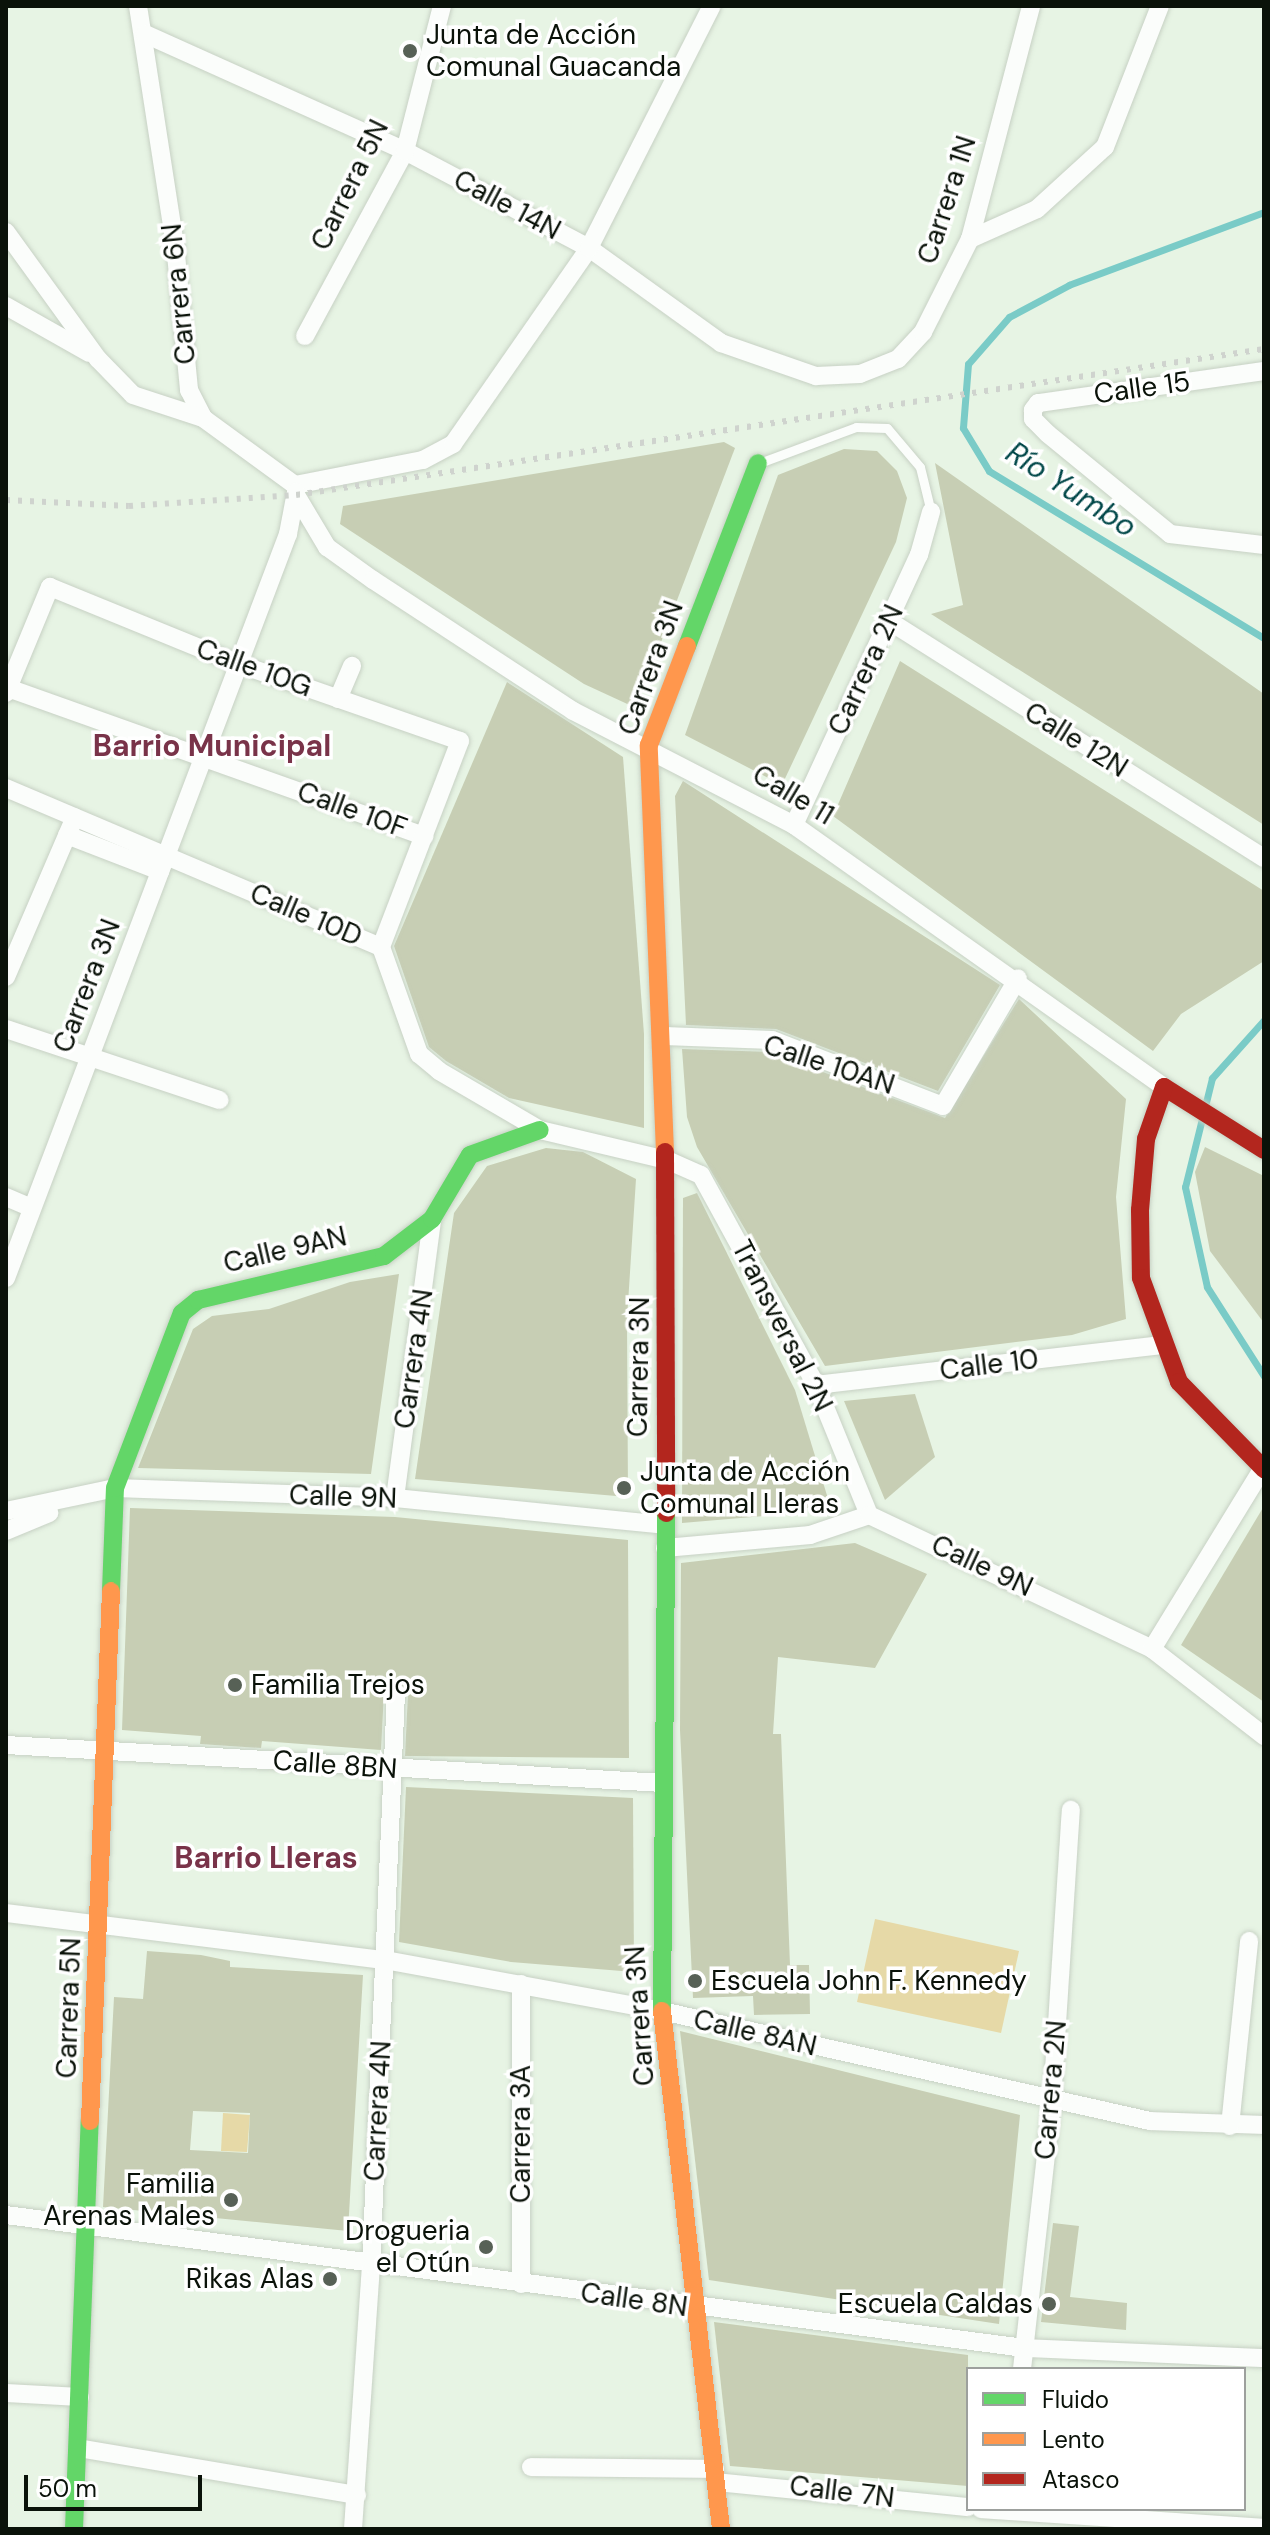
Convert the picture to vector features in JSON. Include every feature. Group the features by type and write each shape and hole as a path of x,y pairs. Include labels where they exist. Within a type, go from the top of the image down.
{"street":[{"name":"Carrera 6N","path":"138,6 145,34 189,390 203,418"},
{"name":"Carrera 5N","path":"305,336 405,151 442,6"},
{"path":"6,232 98,359 133,395 203,418 296,490 423,460 453,444 589,248 712,6"},
{"name":"Carrera 1N","path":"860,374 898,359 923,332 970,239 1031,6"},
{"path":"970,239 1037,209 1105,147 1160,6"},
{"name":"Calle 14N","path":"145,34 405,151 589,248 721,343 816,376 860,374"},
{"path":"6,306 98,359"},
{"name":"Calle 15","path":"1264,371 1038,403 1033,419 1170,534 1264,545"},
{"name":"Carrera 3N","path":"721,2529 699,2309 662,2011 667,1160 664,1036 650,868 649,745 758,463"},
{"name":"Carrera 3N","path":"6,1278 288,534 296,490"},
{"name":"Calle 11","path":"296,490 327,547 373,580 573,711 649,745 794,825 1018,978 1167,1089 1264,1150"},
{"name":"Carrera 2N","path":"794,825 889,621 931,512"},
{"name":"Calle 10G","path":"7,690 50,587 239,664 460,741 424,836"},
{"name":"Calle 12N","path":"889,621 1264,858"},
{"path":"338,699 352,666"},
{"name":"Calle 10F","path":"7,690 424,836"},
{"name":"Calle 10D","path":"6,788 75,817 163,863 381,947 419,1054 540,1130 667,1160"},
{"path":"6,977 75,817"},
{"path":"67,835 163,863"},
{"path":"381,947 424,836"},
{"name":"Calle 10AN","path":"664,1036 772,1040 943,1106 1018,978"},
{"path":"6,1029 219,1100"},
{"path":"1152,1649 1264,1469 1179,1382 1162,1345 1141,1278 1140,1210 1146,1139 1167,1089"},
{"name":"Calle 9AN","path":"115,1488 182,1313 198,1300 384,1256 432,1219 470,1155 540,1130"},
{"name":"Transversal 2N","path":"667,1160 701,1175 816,1385 869,1515"},
{"path":"6,1197 32,1208"},
{"name":"Carrera 4N","path":"395,1498 432,1219"},
{"name":"Calle 10","path":"816,1385 1162,1345"},
{"name":"Carrera 5N","path":"74,2529 89,2229 115,1488"},
{"path":"6,1511 115,1488"},
{"path":"6,1531 115,1488"},
{"name":"Calle 9N","path":"115,1488 395,1498 665,1525"},
{"path":"665,1548 810,1535 869,1515"},
{"name":"Calle 9N","path":"869,1515 1152,1649 1264,1736"},
{"name":"Carrera 4N","path":"353,2529 371,2265 396,1693"},
{"name":"Calle 8BN","path":"6,1745 106,1749 395,1770 664,1783"},
{"name":"Carrera 2N","path":"1022,2367 1052,2101 1071,1810"},
{"name":"Calle 8AN","path":"6,1913 385,1960 662,2011 1150,2121 1264,2125"},
{"path":"1230,2126 1249,1941"},
{"name":"Carrera 3A","path":"521,1984 521,2284"},
{"name":"Calle 8N","path":"6,2215 89,2229 699,2309 1025,2348 1264,2358"},
{"path":"6,2393 80,2397"},
{"path":"78,2448 357,2495"},
{"name":"Calle 7N","path":"531,2467 715,2476 966,2507"},
{"path":"1002,2517 1264,2528"}],"lane":[{"path":"758,463 856,427 887,428 920,467 931,512"}],"shaded area":[{"path":"875,1919 1019,1951 1001,2033 857,2002"},
{"path":"223,2113 250,2115 247,2152 221,2151"}],"building":[{"path":"724,442 735,448 636,708 584,684 340,524 343,506"},
{"path":"844,449 877,451 897,471 907,498 896,542 782,785 685,735 778,475"},
{"path":"935,463 1264,694 1264,825 931,614 963,605"},
{"path":"900,661 1264,891 1264,961 1181,1014 1153,1051 833,816"},
{"path":"507,682 623,757 644,1034 644,1128 509,1098 446,1061 429,1047 394,946"},
{"path":"683,781 1000,985 938,1091 776,1029 686,1025 675,796"},
{"path":"1019,999 1126,1099 1116,1197 1126,1319 1072,1335 825,1366 697,1147 687,1117 682,1049 770,1052 945,1118"},
{"path":"1205,1147 1264,1176 1264,1323 1210,1251 1195,1172"},
{"path":"546,1148 583,1152 636,1179 627,1319 628,1497 415,1479 454,1213 487,1166"},
{"path":"697,1193 795,1390 829,1502 786,1514 682,1523 683,1198"},
{"path":"399,1274 371,1474 138,1468 193,1329 212,1316 269,1309 350,1282"},
{"path":"915,1394 935,1457 885,1500 844,1401"},
{"path":"1264,1506 1264,1702 1181,1645"},
{"path":"130,1508 395,1517 628,1540 629,1758 405,1756 408,1693 397,1681 384,1692 381,1750 262,1741 261,1748 200,1744 201,1736 122,1730"},
{"path":"855,1543 927,1574 875,1668 778,1657 773,1734 781,1734 790,1965 809,1965 810,2014 754,2015 753,1996 693,1998 680,1730 681,1563"},
{"path":"406,1787 633,1798 634,1972 511,1962 399,1942"},
{"path":"147,1951 201,1955 230,1961 230,1967 363,1975 348,2231 103,2207 114,1997 143,1999","holes":["193,2111 250,2113 248,2153 190,2150"]},
{"path":"680,2031 1020,2115 999,2324 709,2280"},
{"path":"1053,2223 1079,2226 1070,2297 1127,2303 1126,2330 1041,2322"},
{"path":"714,2322 968,2355 966,2486 730,2466"}],"waterway":[{"name":"Río Yumbo","path":"1264,212 1069,285 1009,317 968,364 963,428 989,471 1264,638"},
{"name":"Río Yumbo","path":"1264,1020 1212,1078 1185,1187 1207,1287 1264,1376"}],"railway":[{"path":"6,500 129,506 296,495 1264,349"}],"traffic: fast":[{"path":"687,646 758,463"},
{"path":"111,1591 115,1488 182,1313 198,1300 384,1256 432,1219 470,1155 540,1130"},
{"path":"662,2011 666,1513"},
{"path":"74,2529 90,2121"}],"traffic: slow":[{"path":"665,1152 649,745 687,646"},
{"path":"90,2121 111,1591"},
{"path":"662,2011 721,2529"}],"traffic: jam":[{"path":"1264,1150 1164,1087 1146,1139 1140,1210 1141,1278 1179,1382 1264,1469"},
{"path":"665,1152 666,1513"}],"place":[{"name":"Junta de Acción Comunal Guacanda","path":"410,51"},
{"name":"Junta de Acción Comunal Lleras","path":"624,1488"},
{"name":"Familia Trejos","path":"235,1685"},
{"name":"Escuela John F. Kennedy","path":"695,1981"},
{"name":"Familia Arenas Males","path":"231,2200"},
{"name":"Drogueria el Otún","path":"486,2247"},
{"name":"Rikas Alas","path":"330,2279"},
{"name":"Escuela Caldas","path":"1049,2304"}],"district":[{"name":"Barrio Municipal","path":"212,746"},
{"name":"Barrio Lleras","path":"266,1858"}]}
